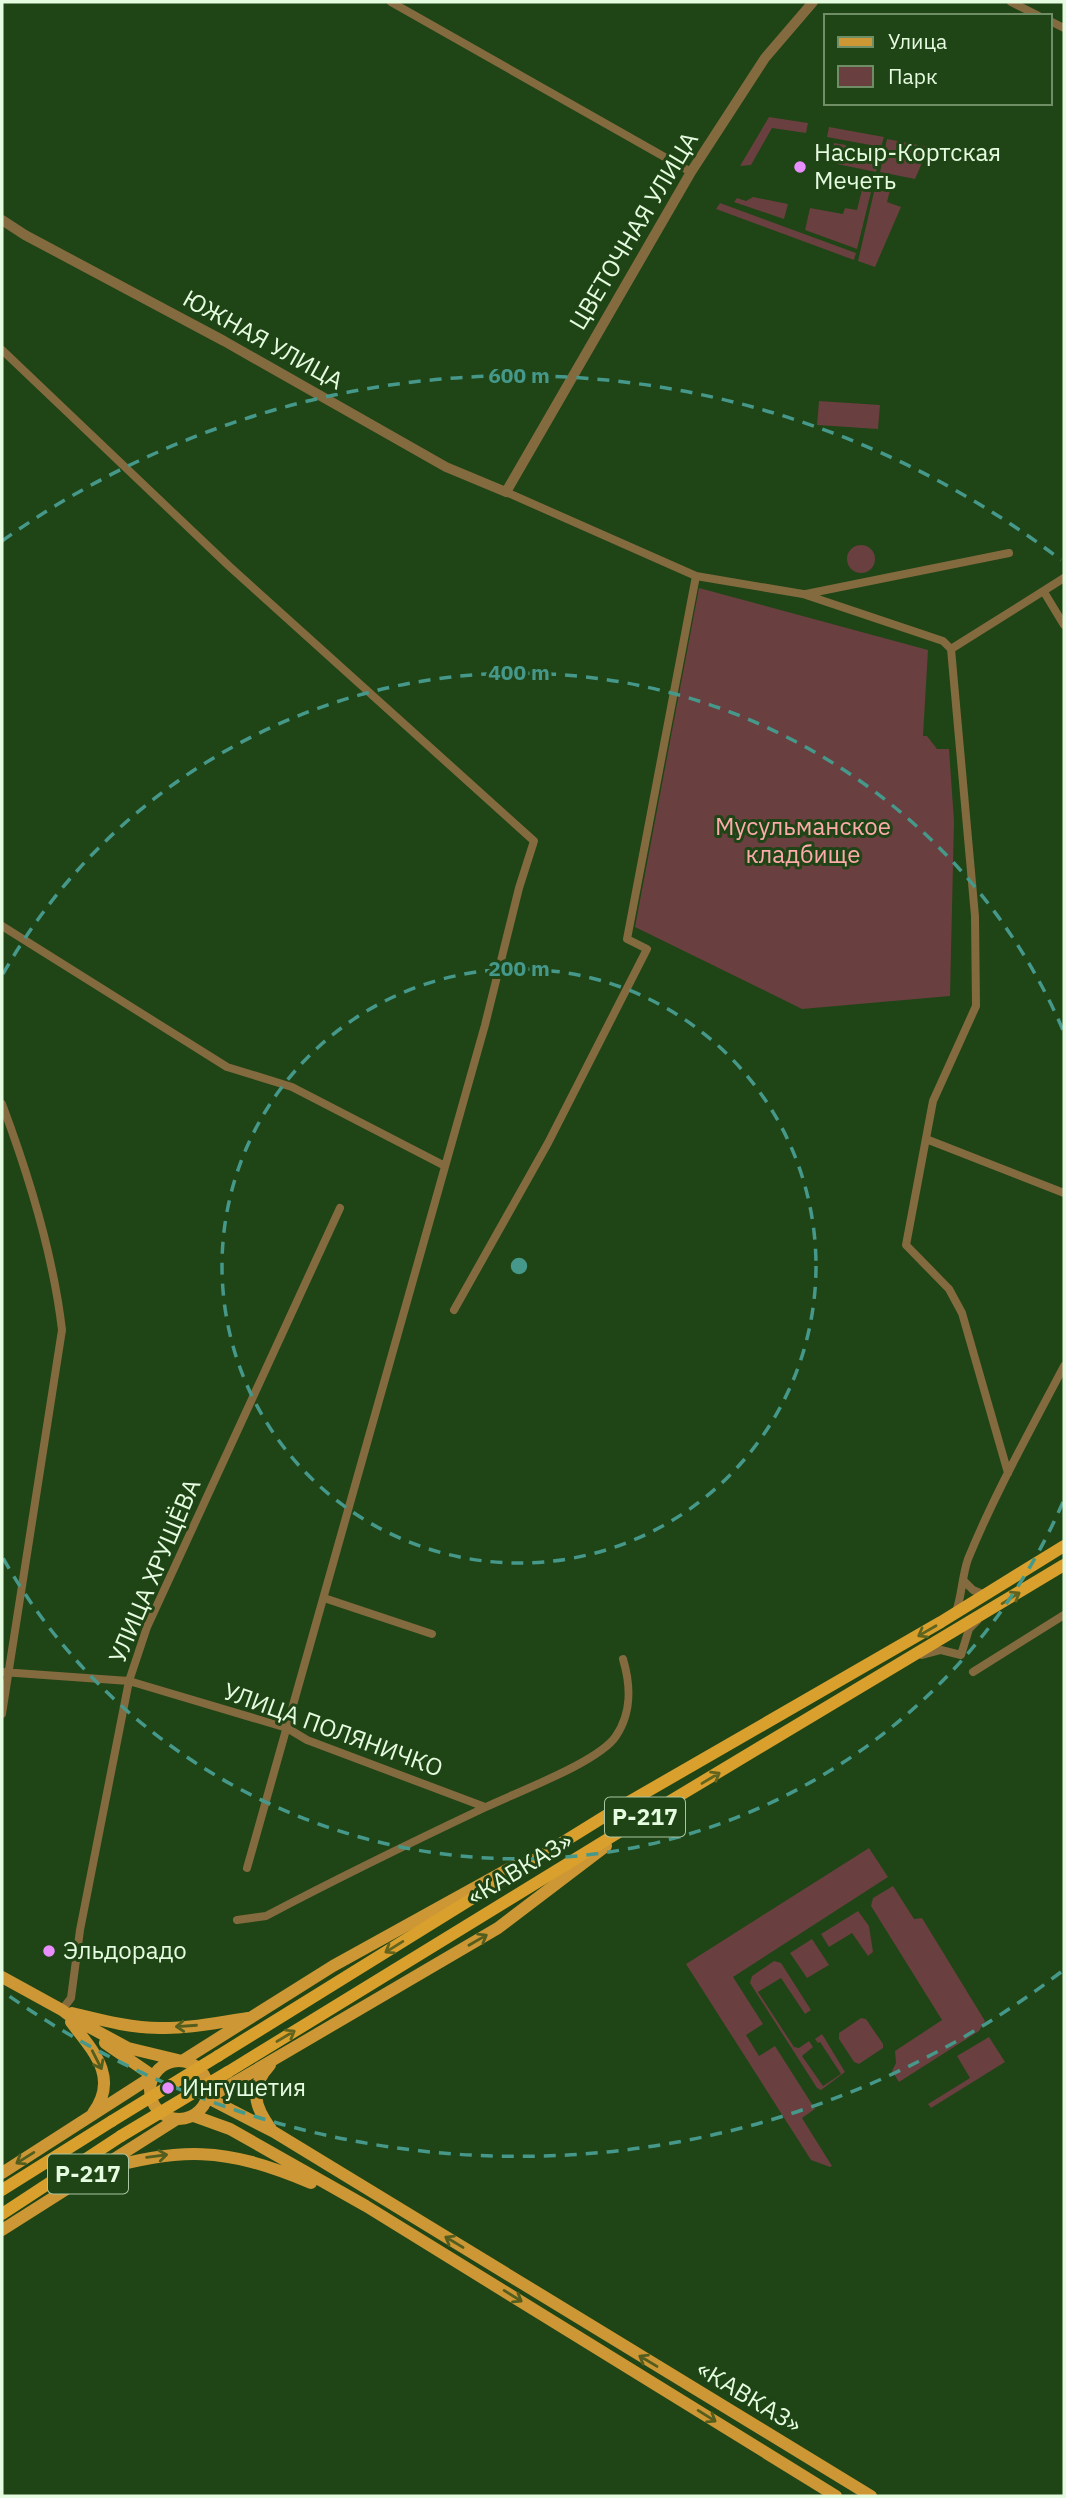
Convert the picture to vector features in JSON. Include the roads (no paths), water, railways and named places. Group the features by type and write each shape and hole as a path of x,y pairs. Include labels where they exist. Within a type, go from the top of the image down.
{"highway":[{"name":"«КАВКАЗ»","path":"2,2190 615,1810 955,1614 1064,1546"},
{"name":"«КАВКАЗ»","path":"2,2214 121,2136 638,1821 1064,1566"}],"main road":[{"name":"Р-217","path":"182,2061 333,1966 615,1810"},
{"name":"Р-217","path":"208,2098 498,1928 638,1821"},
{"path":"2,1977 62,2010 113,2050 153,2076"},
{"name":"Р-217","path":"62,2010 107,2022 159,2028 205,2025 254,2017"},
{"path":"62,2010 100,2060 103,2074 102,2092 98,2106 90,2117"},
{"path":"78,2021 128,2048 182,2061 193,2064 202,2071 209,2087 208,2098 194,2116 177,2119 166,2116 153,2104 150,2093 153,2076 165,2064 182,2061"},
{"name":"Р-217","path":"274,2060 260,2076 256,2090 256,2102 261,2116 274,2132"},
{"name":"Р-217","path":"2,2173 153,2076"},
{"name":"«КАВКАЗ»","path":"208,2098 274,2132 871,2496"},
{"name":"«КАВКАЗ»","path":"194,2116 244,2137 366,2206 836,2496"},
{"name":"Р-217","path":"2,2230 177,2119"},
{"name":"Р-217","path":"91,2172 155,2156 194,2153 233,2156 273,2166 366,2206"}],"street":[{"path":"391,2 691,172"},
{"name":"ЦВЕТОЧНАЯ УЛИЦА","path":"506,492 691,172 765,58 813,2"},
{"path":"1010,2 1035,14"},
{"name":"ЮЖНАЯ УЛИЦА","path":"2,220 25,235 224,341 446,467 506,492"},
{"path":"2,350 229,566 534,841 519,888 485,1025 247,1868"},
{"path":"506,492 696,576 803,594 943,641 951,649 975,916 976,1006 933,1101 906,1245 949,1289 962,1312 1008,1473"},
{"path":"803,594 1009,553"},
{"path":"454,1310 548,1143 646,949 627,939 696,576"},
{"path":"951,649 1064,578"},
{"path":"1044,592 1064,625"},
{"path":"2,926 227,1067 292,1087 445,1166"},
{"path":"2,1104 18,1145 57,1285 62,1330 5,1672 2,1714"},
{"path":"926,1139 1064,1193"},
{"name":"УЛИЦА ХРУЩЁВА","path":"62,2010 71,1998 80,1930 129,1681 148,1627 340,1208"},
{"path":"955,1614 967,1562 1008,1473 1064,1366"},
{"path":"964,1581 973,1590 985,1595"},
{"path":"324,1598 432,1634"},
{"path":"973,1672 1064,1615"},
{"path":"915,1657 941,1650 961,1655 963,1641 969,1629 981,1617"},
{"path":"237,1920 266,1916 485,1807 597,1755 615,1737 628,1709 629,1680 623,1660"},
{"name":"УЛИЦА ПОЛЯНИЧКО","path":"5,1672 129,1681 287,1728 307,1740 485,1807"}],"place":[{"name":"Насыр-Кортская Мечеть","path":"800,167"},
{"name":"Эльдорадо","path":"49,1951"},
{"name":"Ингушетия","path":"168,2088"}],"park label":[{"name":"Мусульманское кладбище","path":"803,841"}]}
